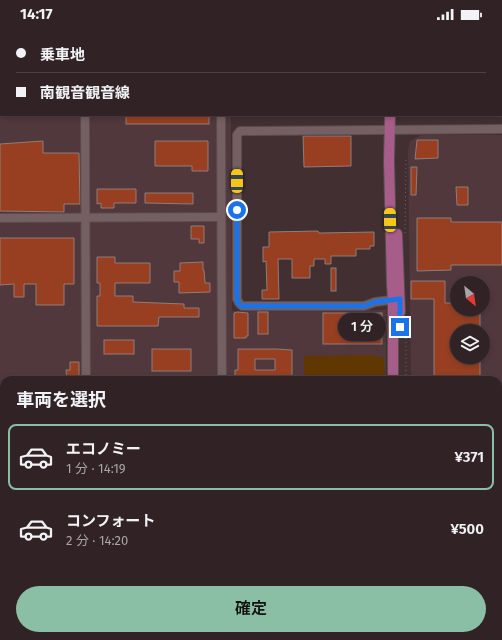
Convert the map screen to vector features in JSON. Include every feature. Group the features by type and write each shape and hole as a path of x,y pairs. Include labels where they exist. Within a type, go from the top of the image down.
{"main road":[{"path":"390,116 389,161 392,286 396,300 400,376"},
{"path":"393,376 396,300"}],"street":[{"path":"85,116 86,376"},
{"path":"221,116 222,376"},
{"path":"396,300 375,302 364,306 242,306 238,303 236,136 240,131 245,130 502,129"},
{"path":"0,218 221,217"}],"shaded area":[{"path":"0,116 231,116 232,311 386,310 386,376 0,376"},
{"path":"421,135 502,135 502,376 411,376 408,151 410,141"},
{"path":"373,355 384,357 385,376 304,376 304,356"}],"building":[{"path":"126,116 209,116 209,124 126,124"},
{"path":"303,136 351,136 351,166 304,167"},
{"path":"417,140 438,140 438,158 415,159"},
{"path":"43,141 43,153 79,153 80,204 64,204 64,212 0,211 0,144"},
{"path":"155,141 208,141 208,171 192,171 192,166 155,166"},
{"path":"411,167 417,167 416,195 411,195"},
{"path":"456,187 468,187 468,205 457,205"},
{"path":"97,189 136,189 136,203 114,203 114,208 101,208 101,203 97,204"},
{"path":"145,193 193,193 193,204 145,203"},
{"path":"417,218 451,218 451,222 502,222 502,265 451,265 451,270 417,271"},
{"path":"191,226 204,226 204,243 199,243 199,239 191,239"},
{"path":"318,231 319,233 374,232 374,246 370,246 370,249 356,249 356,256 331,256 331,264 325,264 325,259 314,259 314,266 310,266 310,278 292,278 292,259 278,259 279,299 262,299 262,290 267,290 266,261 263,262 263,247 269,247 269,232"},
{"path":"0,238 74,238 74,284 64,284 64,305 36,305 36,284 24,284 24,297 14,297 14,284 0,285"},
{"path":"97,257 115,257 115,263 150,263 150,283 115,283 115,296 133,296 133,302 184,304 184,308 199,308 199,317 159,317 158,326 97,326 97,296 100,296 100,283 97,283"},
{"path":"203,262 205,283 210,283 210,292 179,293 179,282 174,282 174,271 180,271 180,263"},
{"path":"331,268 336,268 336,291 331,291"},
{"path":"411,281 445,281 445,303 450,303 450,316 480,316 480,324 450,324 450,364 480,364 480,376 434,376 434,299 411,299"},
{"path":"258,312 268,312 268,334 258,334"},
{"path":"234,313 248,313 248,336 246,336 246,338 234,338"},
{"path":"323,313 382,313 382,344 323,344"},
{"path":"104,340 134,340 134,354 104,354"},
{"path":"152,349 191,349 191,371 152,371"},
{"path":"238,349 292,350 292,376 235,376 235,370 238,370","holes":["255,359 275,359 275,370 255,370"]},
{"path":"70,362 79,362 79,376 67,376 66,370 70,370"}],"route":[{"path":"237,210 237,299 238,303 242,306 364,306 375,302 386,302 400,299 400,327"}]}
